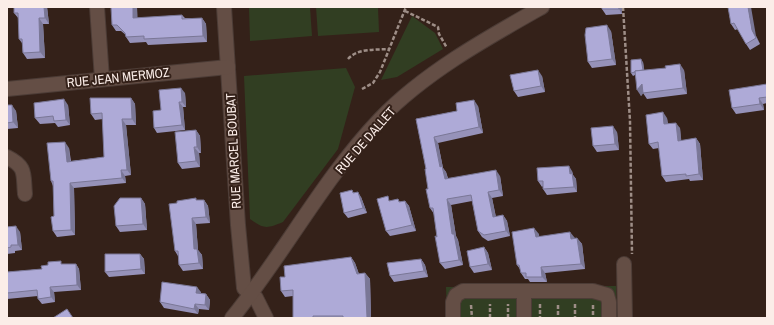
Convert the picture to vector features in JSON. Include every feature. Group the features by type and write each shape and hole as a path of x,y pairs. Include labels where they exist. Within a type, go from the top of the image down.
{"street":[{"path":"98,7 102,79"},
{"name":"RUE MARCEL BOUBAT","path":"224,7 238,225 244,288 256,298 266,318"},
{"name":"RUE DE DALLET","path":"234,317 350,154 380,120 394,106 465,53 542,7"},
{"name":"RUE JEAN MERMOZ","path":"7,88 228,67"},
{"path":"7,157 19,163 23,173 25,194"},
{"path":"624,264 625,318"},
{"path":"453,318 454,298 456,294 463,291 597,291 607,296 609,302 609,318"},
{"path":"524,291 524,318"}],"path":[{"path":"362,89 373,83 380,72 406,7"},
{"path":"623,7 630,121 632,249 631,260 624,264"},
{"path":"405,11 438,27 438,34 450,52 459,46 465,53"},
{"path":"348,59 354,53 362,51 390,49"}],"green space":[{"path":"249,7 310,7 312,36 250,41"},
{"path":"316,7 378,7 379,32 318,36"},
{"path":"412,16 435,33 443,49 397,77 381,80"},
{"path":"346,68 355,87 338,149 283,222 269,227 259,225 250,219 244,76"},
{"path":"616,286 617,318 447,318 446,287"}],"building":[{"path":"14,7 44,7 45,18 39,18 40,52 23,53 22,39 19,39 18,13 14,13"},
{"path":"111,7 133,7 133,18 182,15 182,19 202,18 203,36 144,39 144,36 126,37 125,33 117,25 112,25"},
{"path":"602,7 618,7 619,9 602,9"},
{"path":"728,7 748,7 752,30 756,38 746,44 734,23 731,24"},
{"path":"607,25 612,59 588,62 585,35 586,28"},
{"path":"641,59 643,70 631,73 631,60"},
{"path":"680,64 683,88 643,93 642,84 637,90 635,71 666,68 665,66"},
{"path":"538,70 541,86 514,91 510,75"},
{"path":"767,84 767,97 759,98 760,104 732,108 729,90"},
{"path":"181,88 182,102 179,102 182,125 154,128 153,111 161,110 159,90"},
{"path":"90,98 131,98 132,119 122,119 127,170 121,170 122,178 70,183 71,230 53,231 51,217 54,216 53,181 51,181 47,143 65,142 67,162 104,157 102,113 91,114"},
{"path":"64,99 66,120 54,121 53,116 35,118 34,103"},
{"path":"474,100 479,127 434,137 440,167 442,166 445,179 496,170 499,190 488,192 493,217 503,215 506,231 484,235 478,231 471,195 447,199 452,234 454,234 459,260 440,263 435,236 437,237 433,208 430,208 426,189 428,189 426,169 416,119 457,111 456,103"},
{"path":"7,105 12,105 13,122 7,123"},
{"path":"663,112 664,124 676,123 678,141 696,138 699,174 686,176 686,174 662,176 658,142 649,144 646,115"},
{"path":"613,126 615,144 593,146 591,128"},
{"path":"196,130 197,147 194,147 196,161 178,163 175,132"},
{"path":"569,166 570,174 572,173 574,187 543,189 543,181 538,181 537,168"},
{"path":"352,190 353,193 358,192 363,208 344,213 340,193"},
{"path":"388,196 389,201 398,199 399,202 405,201 412,225 386,231 377,199"},
{"path":"120,198 141,198 143,224 116,226 114,206"},
{"path":"196,198 196,200 204,200 206,217 192,218 194,249 197,249 199,263 179,265 178,251 175,251 169,204"},
{"path":"16,226 18,245 11,245 11,247 7,248 7,227"},
{"path":"534,228 536,237 570,232 571,239 577,238 581,264 541,267 542,277 526,277 526,273 521,273 519,265 517,265 512,232"},
{"path":"484,247 488,264 470,267 467,251"},
{"path":"105,254 140,254 141,269 105,272"},
{"path":"351,257 357,274 365,273 367,318 313,316 313,318 293,318 293,290 281,291 280,277 285,277 284,266"},
{"path":"421,259 424,271 390,276 387,263"},
{"path":"61,261 61,264 76,264 77,285 50,287 51,297 38,299 37,290 7,293 7,272 42,269 41,266 48,265 48,262"},
{"path":"162,282 197,287 196,293 206,294 205,305 195,304 194,309 160,302"},
{"path":"67,309 73,318 53,318"}]}
